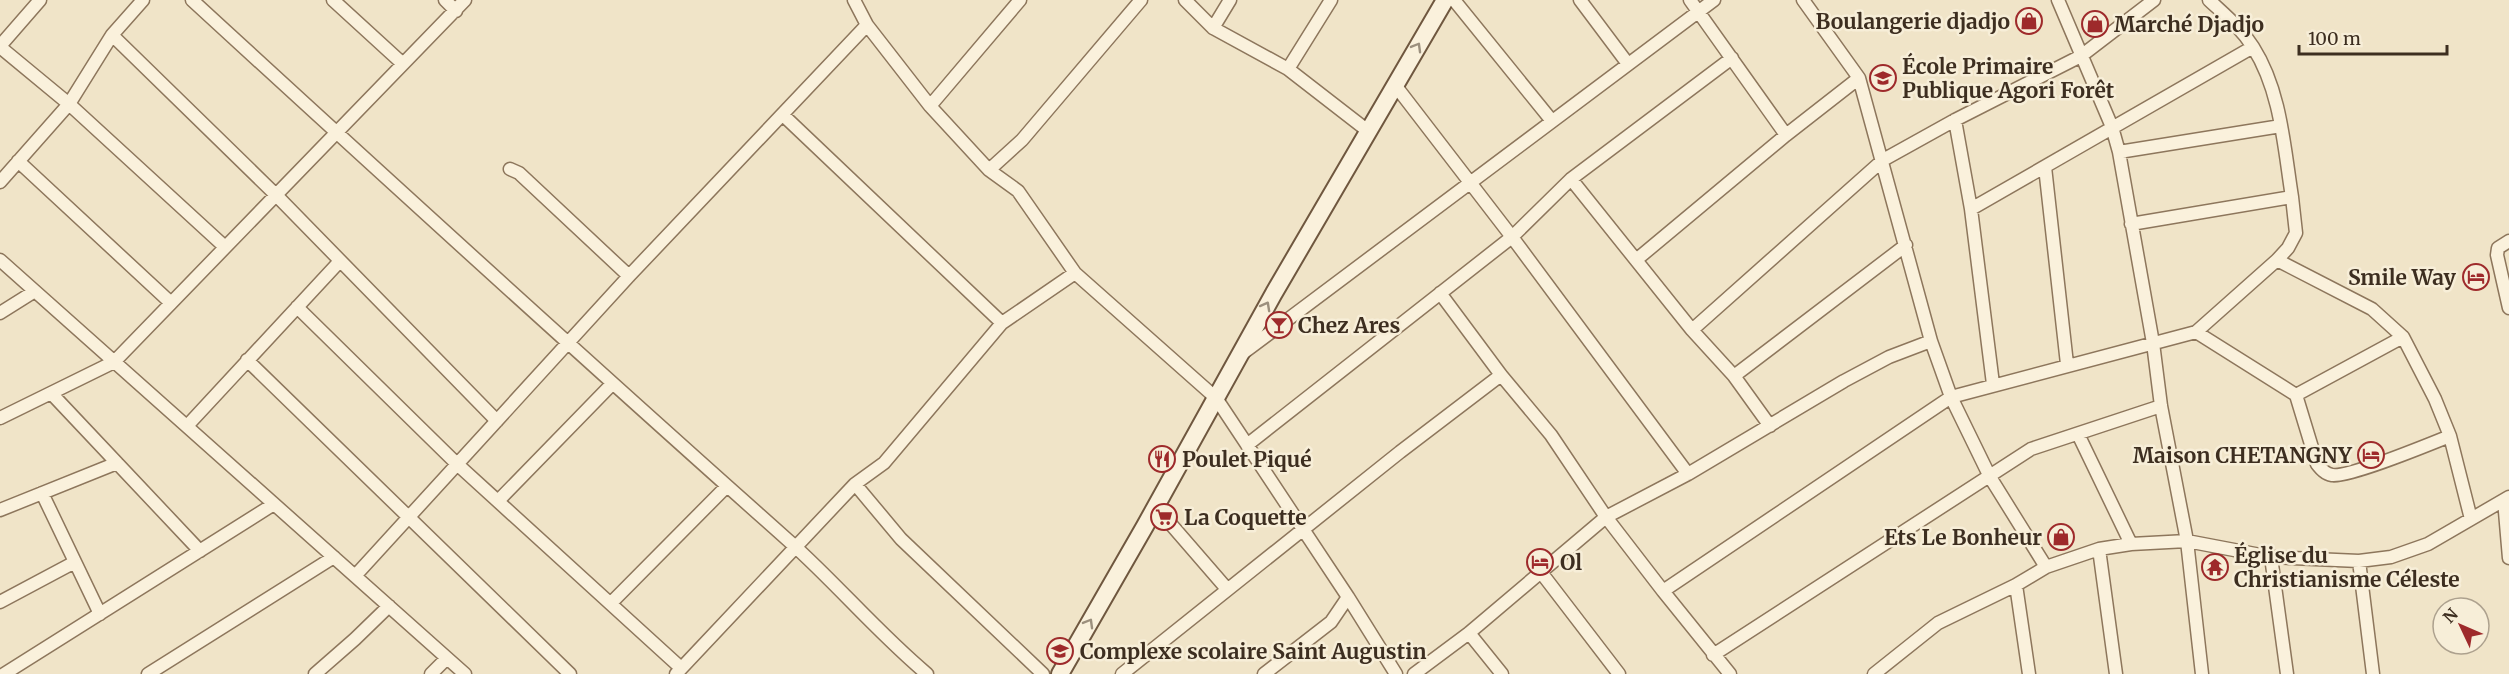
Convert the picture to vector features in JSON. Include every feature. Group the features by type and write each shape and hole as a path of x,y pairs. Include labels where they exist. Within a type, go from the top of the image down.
{"main road":[{"path":"1060,674 1156,507 1238,357 1445,0"}],"street":[{"path":"40,0 0,46 69,104 225,247"},
{"path":"0,182 69,104 112,34 143,0"},
{"path":"192,0 567,344 795,546 901,652 927,674"},
{"path":"333,0 403,64"},
{"path":"446,0 456,11"},
{"path":"0,418 114,362 465,0"},
{"path":"854,0 867,25 930,106 990,170 1018,190 1075,273 1216,398 1348,597 1396,674"},
{"path":"930,106 1020,0"},
{"path":"990,170 1022,140 1141,0"},
{"path":"1185,0 1213,28 1288,69 1368,131"},
{"path":"1213,28 1230,0"},
{"path":"1288,69 1331,0"},
{"path":"1454,0 1552,121"},
{"path":"1580,0 1628,64"},
{"path":"1690,0 1786,135"},
{"path":"1238,357 1714,0"},
{"path":"1803,0 1859,78 1931,341 1951,397 1990,477 2046,567"},
{"path":"2058,0 2112,127 2119,152 2153,344 2161,406 2187,541 2202,674"},
{"path":"1692,330 1883,160 1955,120 2081,56 2154,0"},
{"path":"1663,591 1951,397 2067,364 2196,332 2277,260 2296,233 2281,126 2264,69 2253,47 2236,25 2209,0"},
{"path":"355,576 629,276 867,25"},
{"path":"112,34 276,195 497,421"},
{"path":"1971,209 2253,47"},
{"path":"1247,446 1512,237 1570,179 1732,58"},
{"path":"1636,260 1786,135 1859,78"},
{"path":"1395,85 1512,237 1688,474"},
{"path":"783,115 1002,323"},
{"path":"1955,120 1971,209 1994,384"},
{"path":"2119,152 2281,126"},
{"path":"18,161 171,303"},
{"path":"2045,167 2067,364"},
{"path":"510,169 519,173 629,276"},
{"path":"1570,179 1692,330 1734,376 1770,426"},
{"path":"2131,224 2292,197"},
{"path":"2509,241 2498,248 2497,255 2509,308"},
{"path":"1734,376 1906,245"},
{"path":"0,260 465,674"},
{"path":"2277,260 2372,309 2403,337 2435,399 2450,436 2471,519"},
{"path":"187,426 340,261"},
{"path":"297,307 457,464 610,603 679,671 855,484 884,463 1002,323 1075,273"},
{"path":"0,313 35,291"},
{"path":"1440,293 1501,375 1551,435 1606,517 1730,674"},
{"path":"2196,332 2296,395 2317,464 2323,471 2332,475 2351,472 2450,436"},
{"path":"2296,395 2403,337"},
{"path":"1414,674 1469,633 1606,517 1688,474 1844,381 1889,357 1931,341"},
{"path":"247,360 570,674"},
{"path":"1122,674 1501,375"},
{"path":"498,501 612,384"},
{"path":"51,393 200,551"},
{"path":"27,405 63,405"},
{"path":"1713,655 2031,449 2161,406"},
{"path":"2078,434 2131,544"},
{"path":"0,510 117,463"},
{"path":"855,484 901,539 1043,674"},
{"path":"610,603 728,486"},
{"path":"42,493 100,614"},
{"path":"1874,674 1938,623 2016,585 2046,567 2099,549 2131,544 2187,541 2271,557 2359,561 2410,552 2506,499 2509,558"},
{"path":"4,674 274,504"},
{"path":"1156,507 1227,589"},
{"path":"2099,549 2116,674"},
{"path":"148,674 334,557"},
{"path":"2271,557 2287,674"},
{"path":"2359,561 2373,674"},
{"path":"0,602 75,562"},
{"path":"1540,572 1619,674"},
{"path":"2016,585 2029,674"},
{"path":"1264,674 1331,622 1348,597"},
{"path":"315,674 389,606"},
{"path":"1469,633 1502,674"},
{"path":"431,674 447,658"}],"place":[{"name":"Boulangerie djadjo","path":"2029,21"},
{"name":"Marché Djadjo","path":"2095,24"},
{"name":"École Primaire Publique Agori Forêt","path":"1883,78"},
{"name":"Smile Way","path":"2476,277"},
{"name":"Chez Ares","path":"1279,325"},
{"name":"Maison CHETANGNY","path":"2371,455"},
{"name":"Poulet Piqué","path":"1162,459"},
{"name":"La Coquette","path":"1164,517"},
{"name":"Ets Le Bonheur","path":"2061,537"},
{"name":"Ol","path":"1540,562"},
{"name":"Église du Christianisme Céleste","path":"2215,567"},
{"name":"Complexe scolaire Saint Augustin","path":"1060,651"}]}
